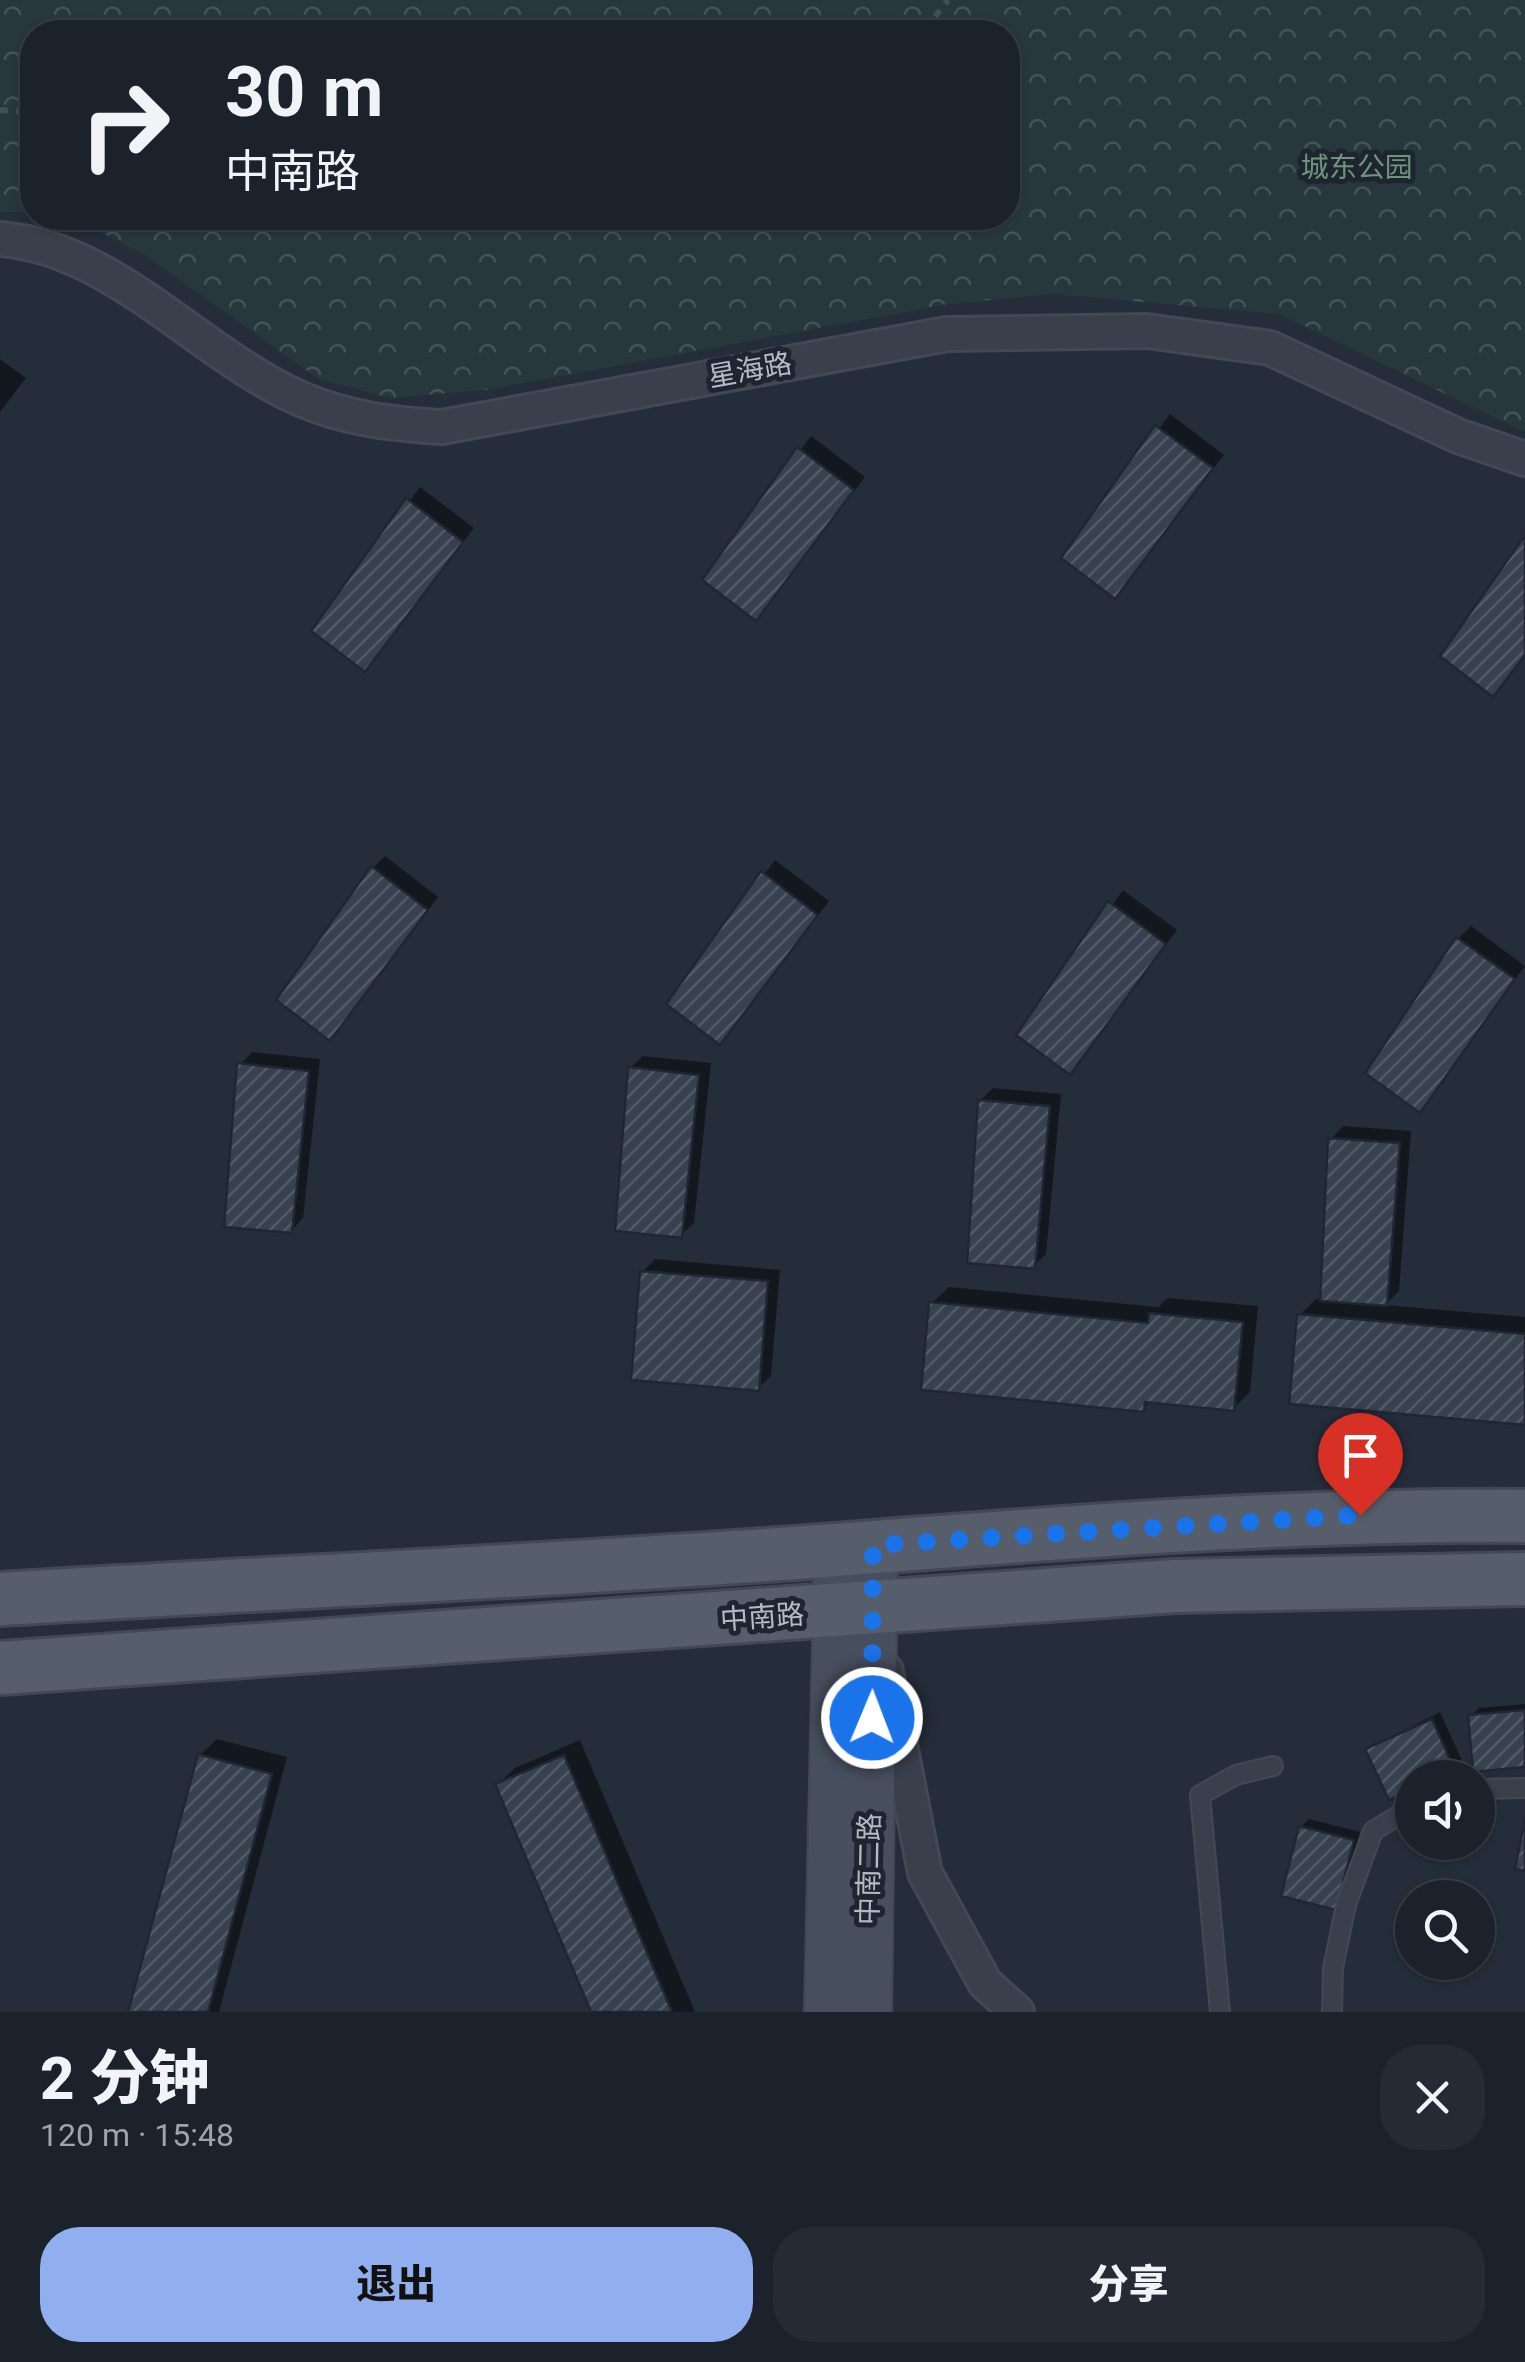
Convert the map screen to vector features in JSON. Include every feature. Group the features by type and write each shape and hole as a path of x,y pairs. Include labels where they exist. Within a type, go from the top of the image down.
{"main road":[{"path":"0,1599 1340,1516 1525,1516"},
{"name":"中南二路","path":"856,1547 866,2012"},
{"name":"中南路","path":"0,1668 1175,1586 1525,1579"},
{"name":"中南二路","path":"829,2012 856,1610"}],"street":[{"name":"星海路","path":"0,239 71,254 251,371 300,398 367,422 442,427 947,334 1147,331 1270,348 1458,436 1525,459"},
{"path":"856,1610 925,1873 985,1983 1017,2012"}],"lane":[{"path":"1220,2012 1200,1794 1236,1775 1273,1766"},
{"path":"1495,1789 1525,1788"},
{"path":"1332,2012 1333,1968 1346,1905 1374,1831 1395,1818"}],"path":[{"path":"933,20 948,0"}],"green space":[{"name":"城东公园","path":"0,0 1525,0 1525,432 1279,314 1054,294 948,304 485,390 390,398 319,379 145,255 96,230 1020,230 1020,20 20,20 20,212 0,212"}],"building":[{"path":"1155,425 1213,468 1115,599 1061,558"},
{"path":"797,447 854,490 756,621 702,580"},
{"path":"406,498 463,542 365,672 311,631"},
{"path":"1525,535 1525,655 1493,697 1440,656"},
{"path":"371,866 428,910 330,1041 276,1000"},
{"path":"761,871 818,915 720,1045 666,1004"},
{"path":"1108,901 1166,944 1070,1075 1016,1035"},
{"path":"1456,937 1515,979 1420,1113 1365,1073"},
{"path":"237,1063 309,1071 292,1233 224,1227"},
{"path":"628,1067 699,1075 682,1238 615,1231"},
{"path":"978,1100 1050,1106 1035,1269 967,1263"},
{"path":"1328,1138 1400,1143 1387,1306 1320,1301"},
{"path":"640,1271 768,1281 759,1391 631,1380"},
{"path":"929,1302 1148,1323 1149,1313 1243,1322 1234,1411 1145,1402 1144,1412 921,1390"},
{"path":"1297,1314 1525,1334 1525,1425 1289,1404"},
{"path":"1525,1710 1525,1767 1495,1770 1495,1760 1472,1760 1468,1715"},
{"path":"1432,1719 1450,1760 1395,1760 1395,1797 1389,1800 1365,1749"},
{"path":"198,1754 272,1774 208,2012 128,2012"},
{"path":"564,1755 672,2012 591,2012 495,1784"},
{"path":"1525,1818 1525,1871 1515,1869"},
{"path":"1299,1826 1354,1840 1336,1910 1281,1896"}],"route":[{"path":"872,1718 873,1545 1360,1515"}]}
